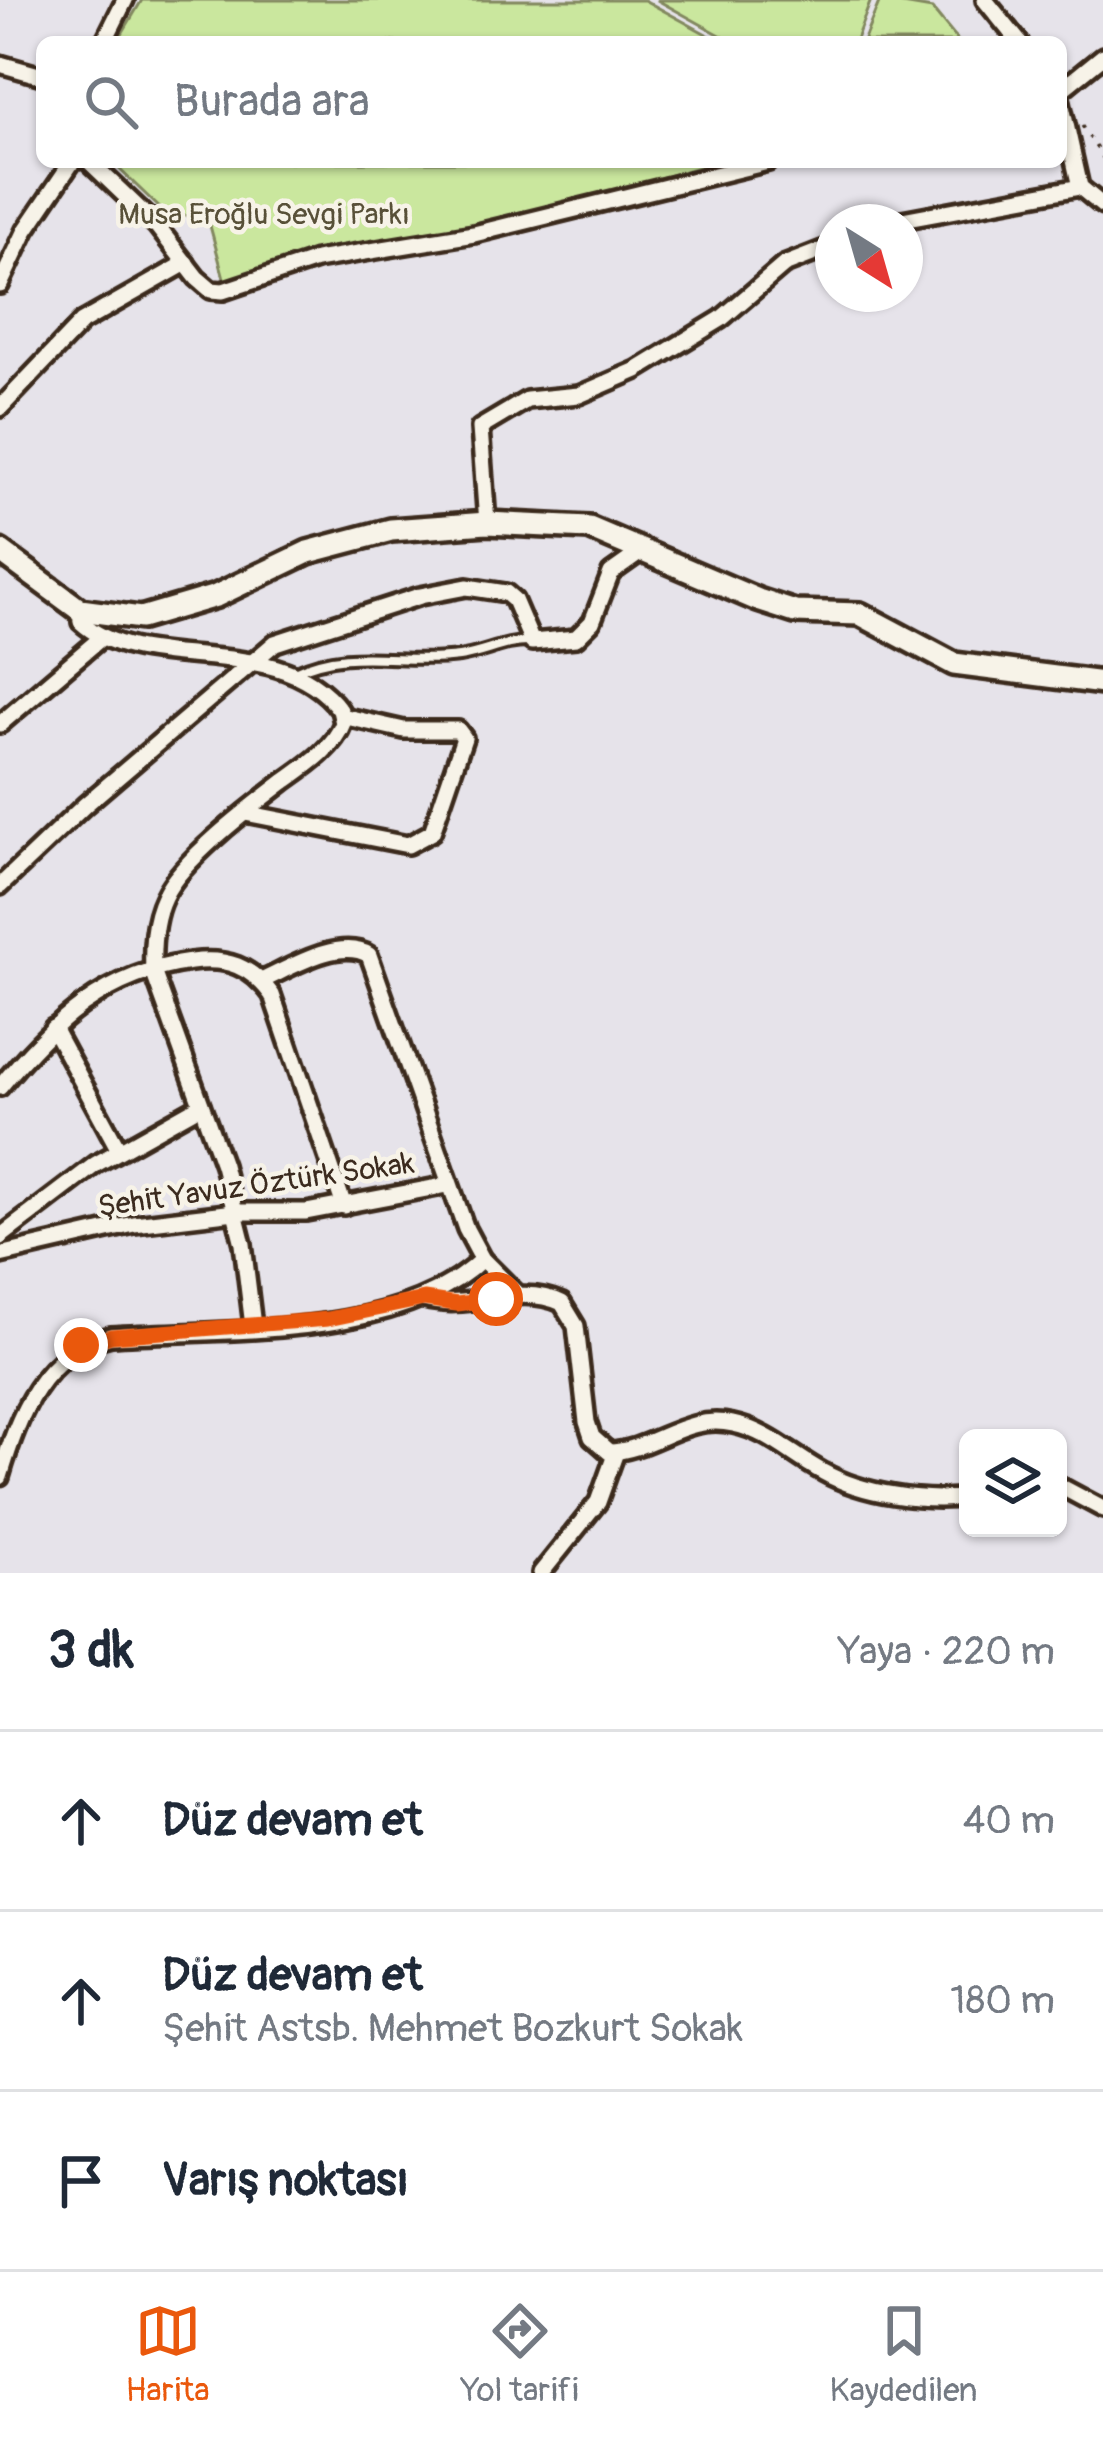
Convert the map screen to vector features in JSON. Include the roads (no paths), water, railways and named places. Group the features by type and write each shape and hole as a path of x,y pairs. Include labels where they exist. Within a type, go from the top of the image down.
{"street":[{"path":"107,36 125,0"},
{"path":"985,0 1014,36"},
{"path":"1067,85 1103,56"},
{"path":"0,64 36,74"},
{"path":"1067,129 1080,187 1103,206"},
{"path":"0,285 26,230 68,168"},
{"path":"96,168 156,225 211,290 236,291 316,260 474,235 744,168"},
{"path":"923,216 1080,187"},
{"path":"487,523 480,428 527,400 579,395 637,370 721,319 784,265 815,253"},
{"path":"0,408 91,316 120,305 186,263"},
{"path":"0,550 80,610 141,618 216,596 308,552 391,530 487,523 589,527 795,612 860,614 954,664 1103,683"},
{"path":"0,886 85,805 275,643 467,586 506,593 514,600 532,642 556,643 585,632 610,573 645,549"},
{"path":"80,610 81,622 101,638 253,663 322,692 342,716 404,730 458,730 464,738 432,832 408,844 245,813"},
{"path":"0,724 101,638"},
{"path":"253,1326 235,1212 153,967 154,934 164,896 245,813 332,742 342,716"},
{"path":"261,981 335,952 357,948 369,955 448,1185 482,1259 516,1293"},
{"path":"0,1087 53,1028 91,995 153,967 223,961 248,969 272,995 344,1206"},
{"path":"53,1028 119,1150"},
{"path":"0,1237 119,1150 201,1105"},
{"name":"Şehit Yavuz Öztürk Sokak","path":"0,1255 134,1224 344,1206 448,1185"},
{"path":"0,1477 35,1388 81,1345 111,1336 366,1315 424,1299 482,1259"},
{"path":"424,1299 457,1304 516,1293 549,1297 570,1312 580,1349 587,1422 599,1446 616,1452 695,1423 731,1423 767,1437 836,1479 930,1499 959,1497"},
{"path":"541,1573 598,1502 616,1452"},
{"path":"1067,1490 1103,1509"}],"lane":[{"path":"287,675 350,654 457,658 507,641 532,642"}],"park label":[{"name":"Musa Eroğlu Sevgi Parkı","path":"264,214"}]}
